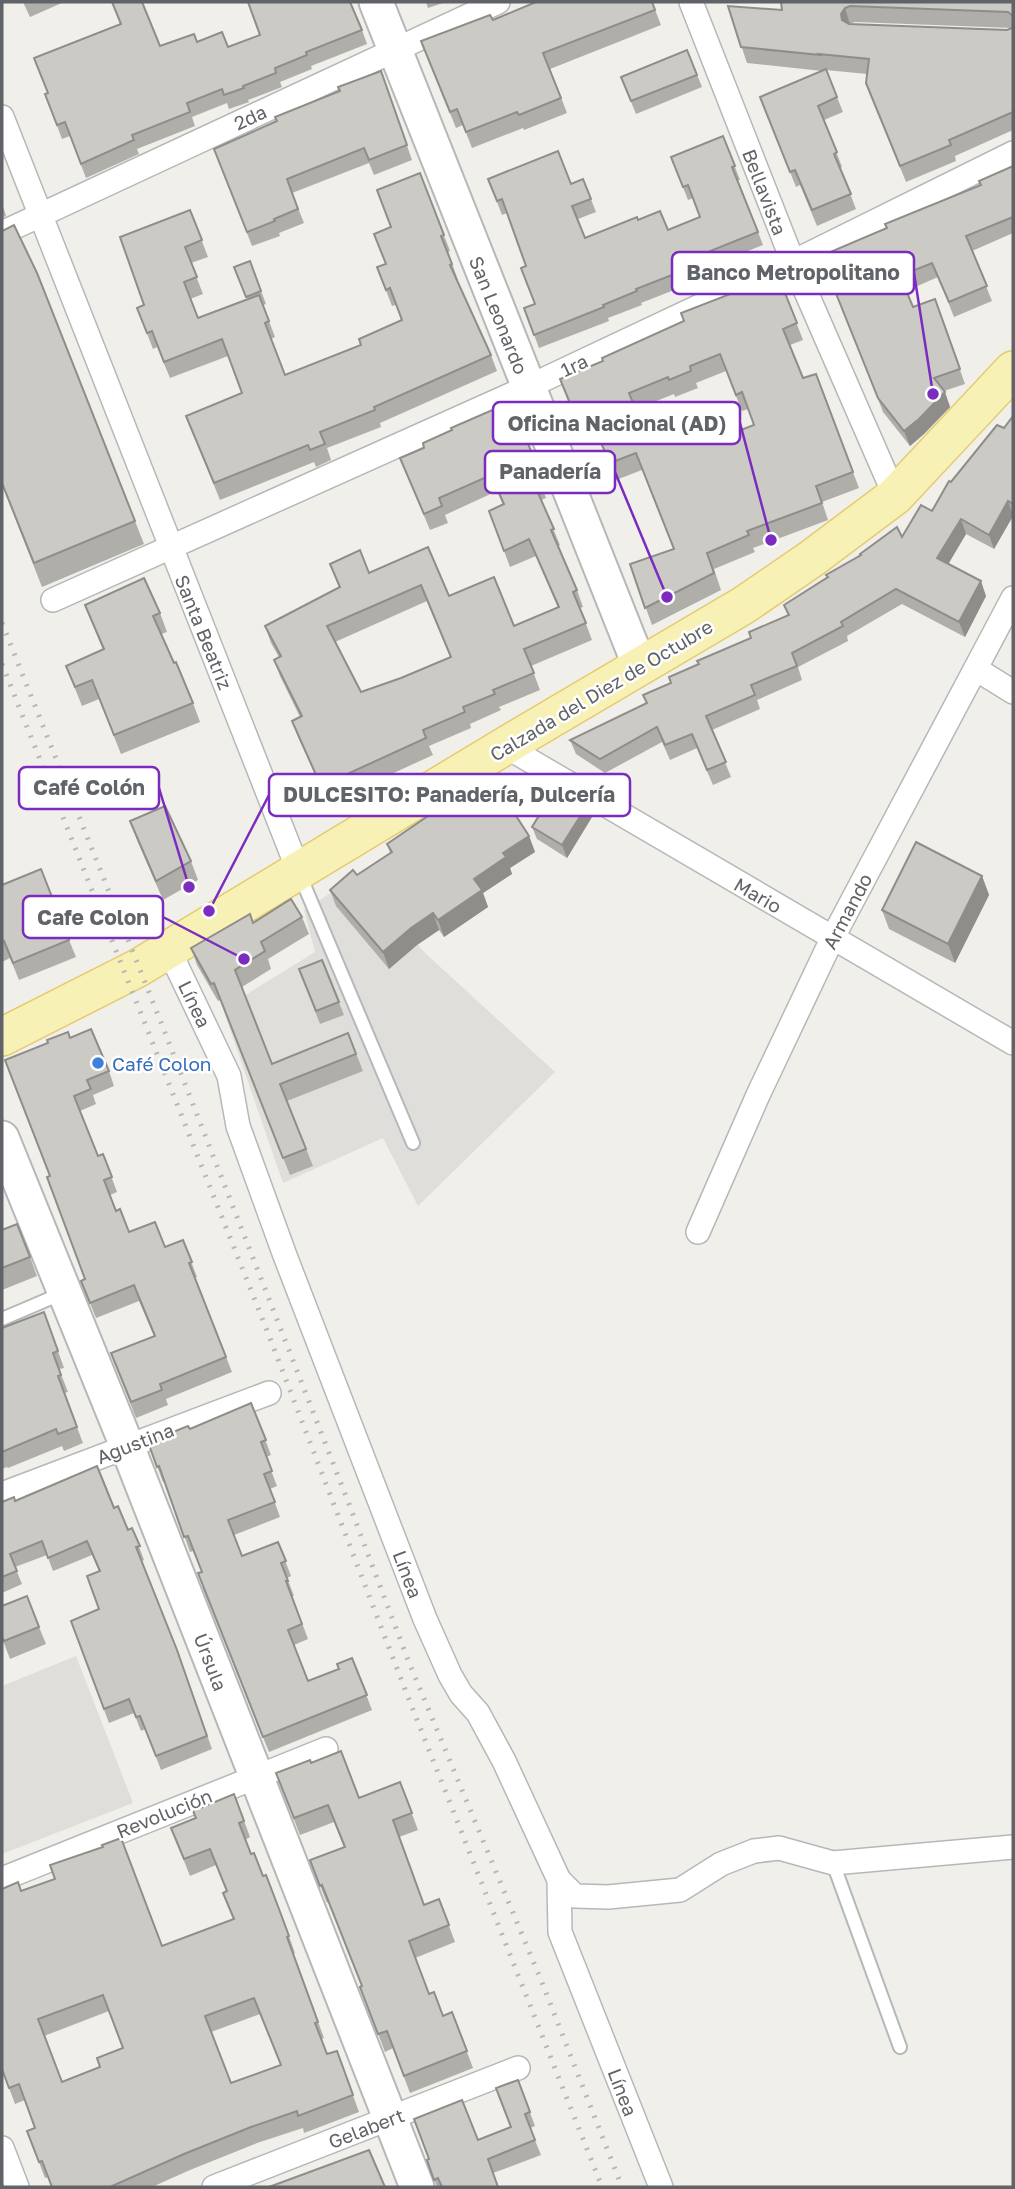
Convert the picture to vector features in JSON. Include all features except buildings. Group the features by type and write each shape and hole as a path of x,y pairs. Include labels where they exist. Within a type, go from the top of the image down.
{"main road":[{"name":"Calzada del Diez de Octubre","path":"2,1037 169,950 744,605 895,496 1013,370"}],"street":[{"name":"San Leonardo","path":"376,2 640,667"},
{"name":"2da","path":"2,233 498,2"},
{"name":"Bellavista","path":"691,2 793,262 895,496"},
{"name":"Santa Beatriz","path":"2,117 299,872"},
{"name":"1ra","path":"53,600 528,387 793,262 1013,153"},
{"name":"Armando","path":"698,1232 758,1095 832,939 1013,598"},
{"path":"976,669 1013,692"},
{"name":"Mario","path":"505,746 1013,1043"},
{"name":"Línea","path":"169,950 229,1076 238,1126 425,1619 450,1675 461,1694 478,1713 504,1761 559,1880 560,1933 660,2187"},
{"name":"Úrsula","path":"2,1139 127,1446 417,2187"},
{"name":"Agustina","path":"2,1494 269,1392"},
{"name":"Revolución","path":"2,1879 326,1749"},
{"path":"559,1880 575,1896 608,1897 680,1889 721,1864 754,1851 779,1847 833,1863 1013,1847"},
{"name":"Gelabert","path":"214,2187 518,2068"},
{"path":"2,2148 17,2187"}],"lane":[{"name":"Santa Beatriz","path":"299,872 414,1143"},
{"path":"2,1319 65,1293"},
{"path":"833,1863 900,2047"}],"shaded area":[{"path":"359,875 425,953 555,1072 418,1206 383,1138 283,1183 223,1009 315,952 304,910"},
{"path":"76,1656 133,1803 2,1854 2,1686"}],"railway":[{"path":"2,623 162,1025 408,1660 543,1985 622,2187"},
{"path":"2,664 266,1328 408,1697 602,2187"}],"place":[{"name":"Banco Metropolitano","path":"933,394"},
{"name":"Oficina Nacional (AD)","path":"771,540"},
{"name":"Panadería","path":"667,597"},
{"name":"Café Colón","path":"189,887"},
{"name":"DULCESITO: Panadería, Dulcería","path":"209,911"},
{"name":"Cafe Colon","path":"244,959"},
{"name":"Café Colon","path":"98,1063"}]}
